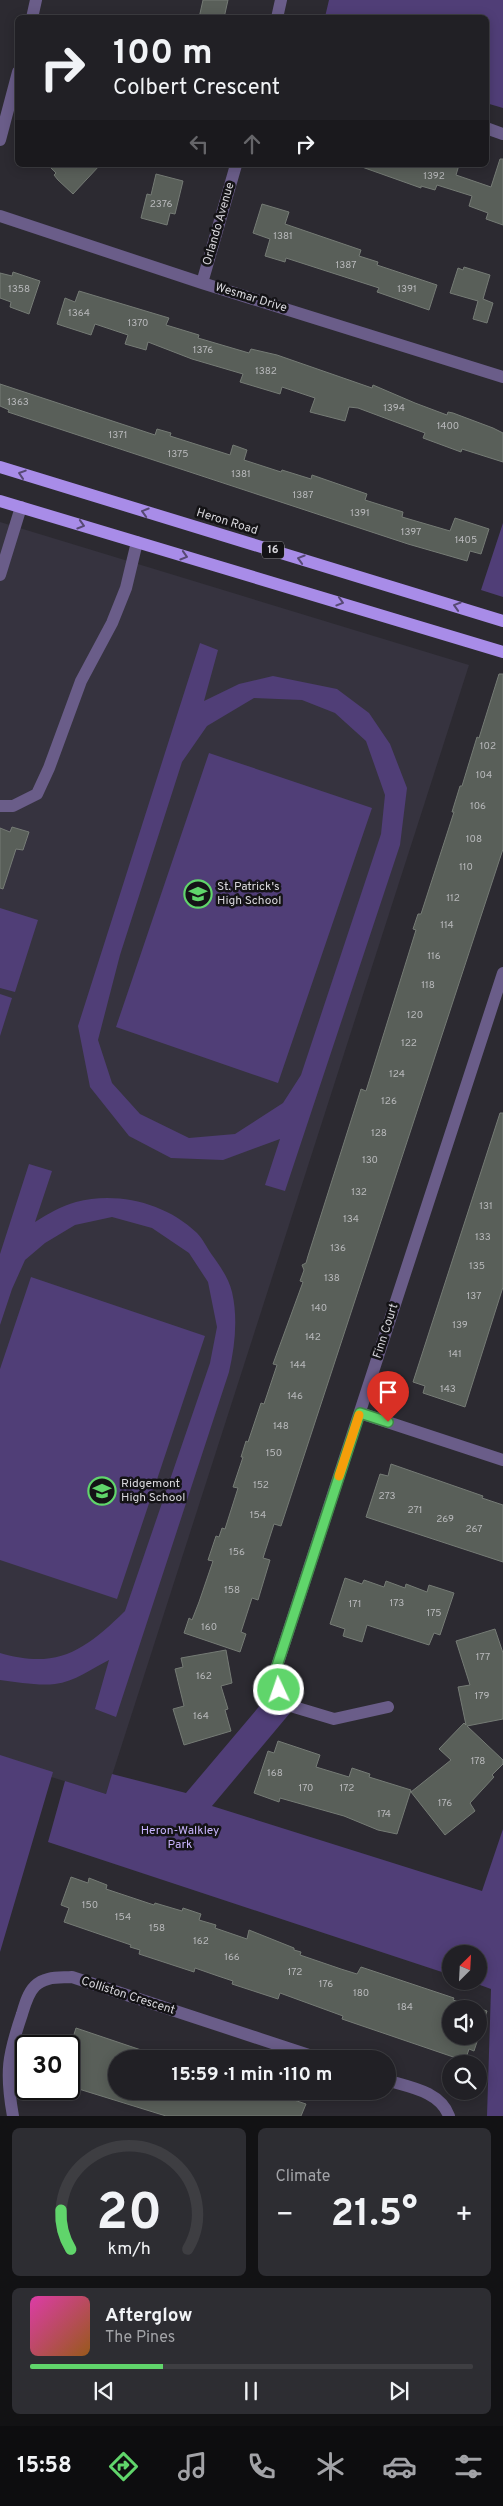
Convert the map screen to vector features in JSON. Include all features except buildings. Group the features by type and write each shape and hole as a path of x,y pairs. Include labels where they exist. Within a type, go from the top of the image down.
{"main road":[{"name":"Heron Road","path":"0,467 503,621"},
{"path":"0,501 503,652"}],"street":[{"path":"33,15 36,0"},
{"path":"278,15 281,0"},
{"path":"0,140 15,83"},
{"path":"489,129 503,134"},
{"name":"Orlando Avenue","path":"202,283 235,167"},
{"name":"Wesmar Drive","path":"0,216 202,283 503,377"},
{"path":"0,575 21,507"},
{"path":"0,806 13,806 36,794 49,768 81,681 112,623 126,588 137,542"},
{"name":"Finn Court","path":"388,1707 334,1719 294,1706 279,1690 276,1678 277,1666 503,973"},
{"path":"360,1413 503,1460"},
{"name":"Colliston Crescent","path":"14,2116 8,2087 10,2050 27,1998 35,1986 48,1978 72,1978 294,2050"},
{"path":"396,2083 432,2094 446,2108 449,2116"}],"shaded area":[{"name":"St. Patrick's High School","path":"0,522 469,665 106,1794 0,1761"}],"green space":[{"path":"329,0 503,0 503,108 489,104 489,15 325,15"},
{"path":"503,523 503,597 481,590"},
{"path":"200,643 218,650 204,701 239,684 273,676 337,689 369,713 390,744 407,788 400,845 285,1191 265,1185 280,1139 223,1160 171,1158 129,1136 90,1087 78,1026","holes":["254,698 302,700 335,713 366,741 385,795 381,834 301,1075 283,1103 235,1134 189,1138 140,1114 112,1083 98,1040 120,955 182,762 207,726"]},
{"path":"209,753 372,808 278,1083 116,1027"},
{"path":"0,908 38,920 15,992 0,988"},
{"path":"0,994 12,998 0,1036"},
{"path":"29,1164 52,1171 35,1222 65,1206 92,1199 124,1199 156,1207 185,1223 199,1235 226,1277 231,1287 234,1302 235,1332 229,1372 116,1717 95,1709 109,1660 69,1681 55,1684 35,1684 0,1680 0,1653 20,1658 38,1659 69,1653 97,1636 125,1611 210,1363 217,1327 208,1282 189,1253 152,1228 112,1217 75,1225 45,1243 25,1260 12,1289 0,1325 0,1254"},
{"path":"31,1277 205,1336 117,1599 0,1560 0,1369"},
{"name":"Heron-Walkley Park","path":"268,1696 290,1713 212,1806 482,1891 503,1829 503,2116 487,2116 491,1989 488,1988 488,1945 442,1945 442,1972 48,1842 65,1781 106,1794 112,1774 186,1793"},
{"path":"0,1755 53,1772 0,1952"}],"slow traffic":[{"path":"339,1476 359,1415"}],"place":[{"name":"St. Patrick's High School","path":"198,894"},
{"name":"Ridgemont High School","path":"102,1491"}],"route":[{"path":"279,1690 276,1678 277,1666 360,1413 388,1422"}]}
